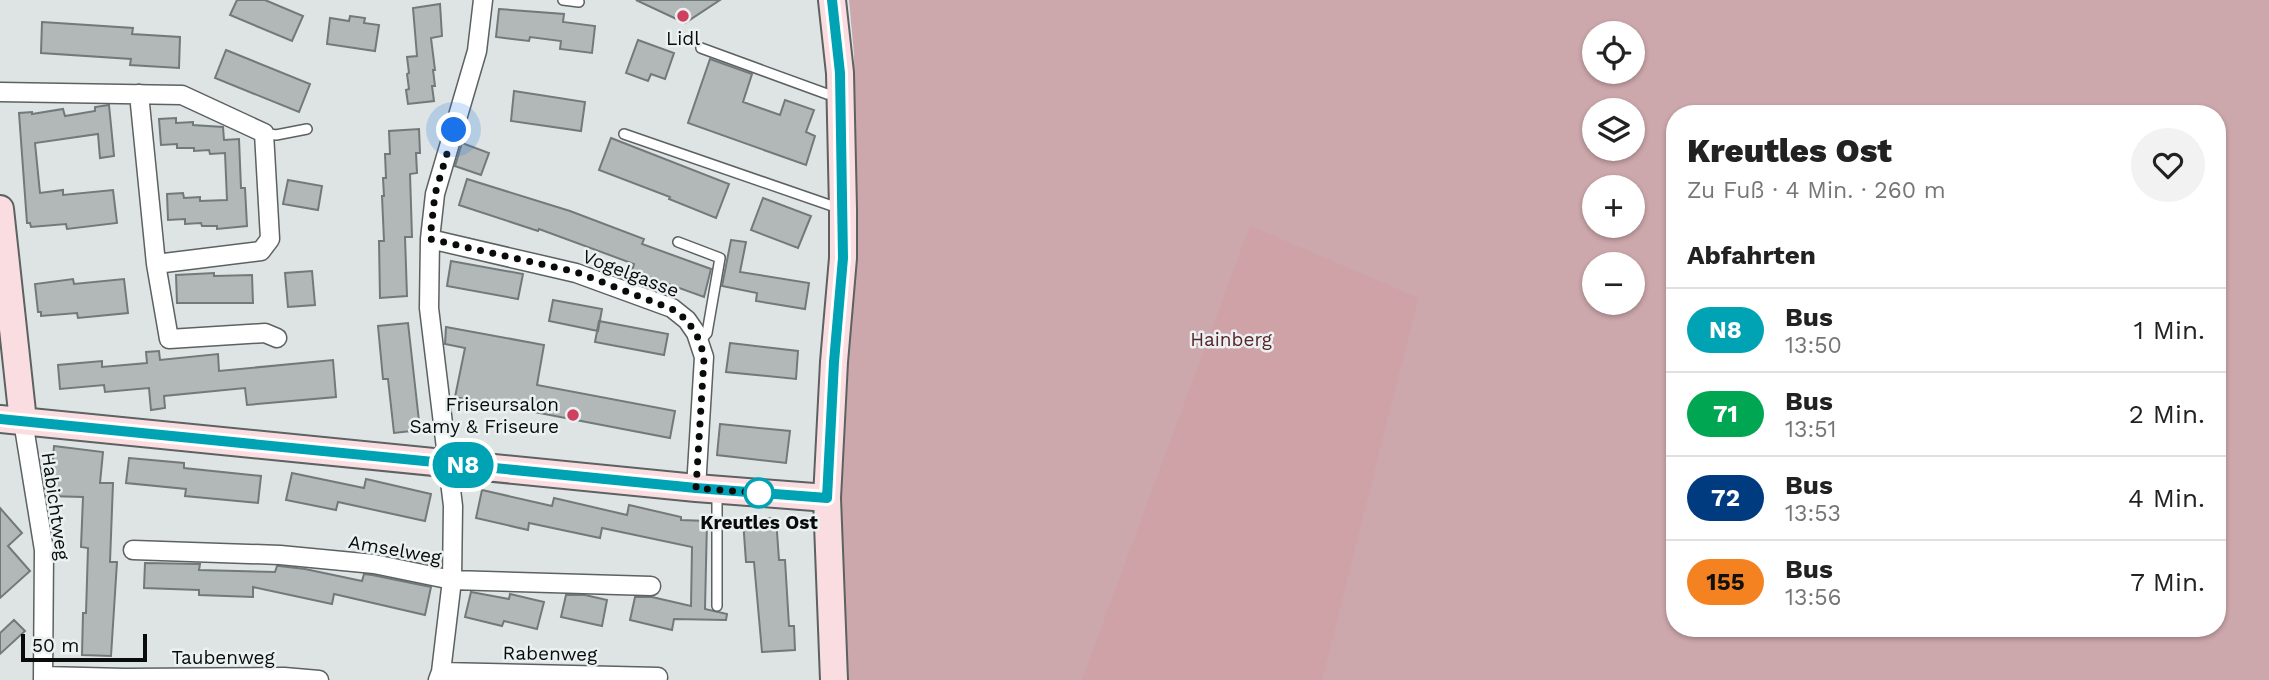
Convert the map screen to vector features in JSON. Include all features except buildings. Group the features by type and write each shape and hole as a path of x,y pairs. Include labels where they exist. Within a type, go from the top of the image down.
{"street":[{"path":"440,676 452,580 453,506 429,309 430,239 435,194 477,51 482,0"},
{"path":"832,0 840,96 843,209 843,258 827,498 834,680"},
{"path":"0,92 182,95 264,134 270,239 261,251 156,264"},
{"path":"139,94 156,264 169,339 265,333 276,338"},
{"path":"0,209 12,420 707,489 827,498"},
{"name":"Vogelgasse","path":"430,239 576,272 648,299 672,309 687,320 700,341"},
{"path":"700,341 704,358 707,489"},
{"name":"Habichtweg","path":"12,420 44,550 43,678"},
{"name":"Amselweg","path":"133,550 293,556 374,564 452,580 651,586"},
{"name":"Rabenweg","path":"440,676 658,677"},
{"name":"Taubenweg","path":"43,678 284,677 319,680"}],"lane":[{"path":"563,0 579,2"},
{"path":"701,48 827,94 840,96"},
{"path":"264,134 276,135 307,129"},
{"path":"624,134 843,209"},
{"path":"678,242 720,258 707,333 700,341"},
{"path":"707,489 717,606"}],"green space":[{"name":"Hainberg","path":"849,0 2269,0 2269,680 843,680 832,533 855,209 854,54"},
{"path":"1250,226 1418,298 1322,680 1082,680"}],"bus line":[{"name":"N8","path":"0,419 696,488 827,498 843,258 840,73 832,0"}],"place":[{"name":"Lidl","path":"683,16"},
{"name":"Friseursalon Samy & Friseure","path":"573,415"},
{"name":"Kreutles Ost","path":"759,493"}],"route":[{"path":"454,130 435,194 430,239 576,272 672,309 687,320 703,348 704,358 696,488 772,494 759,493"}]}
